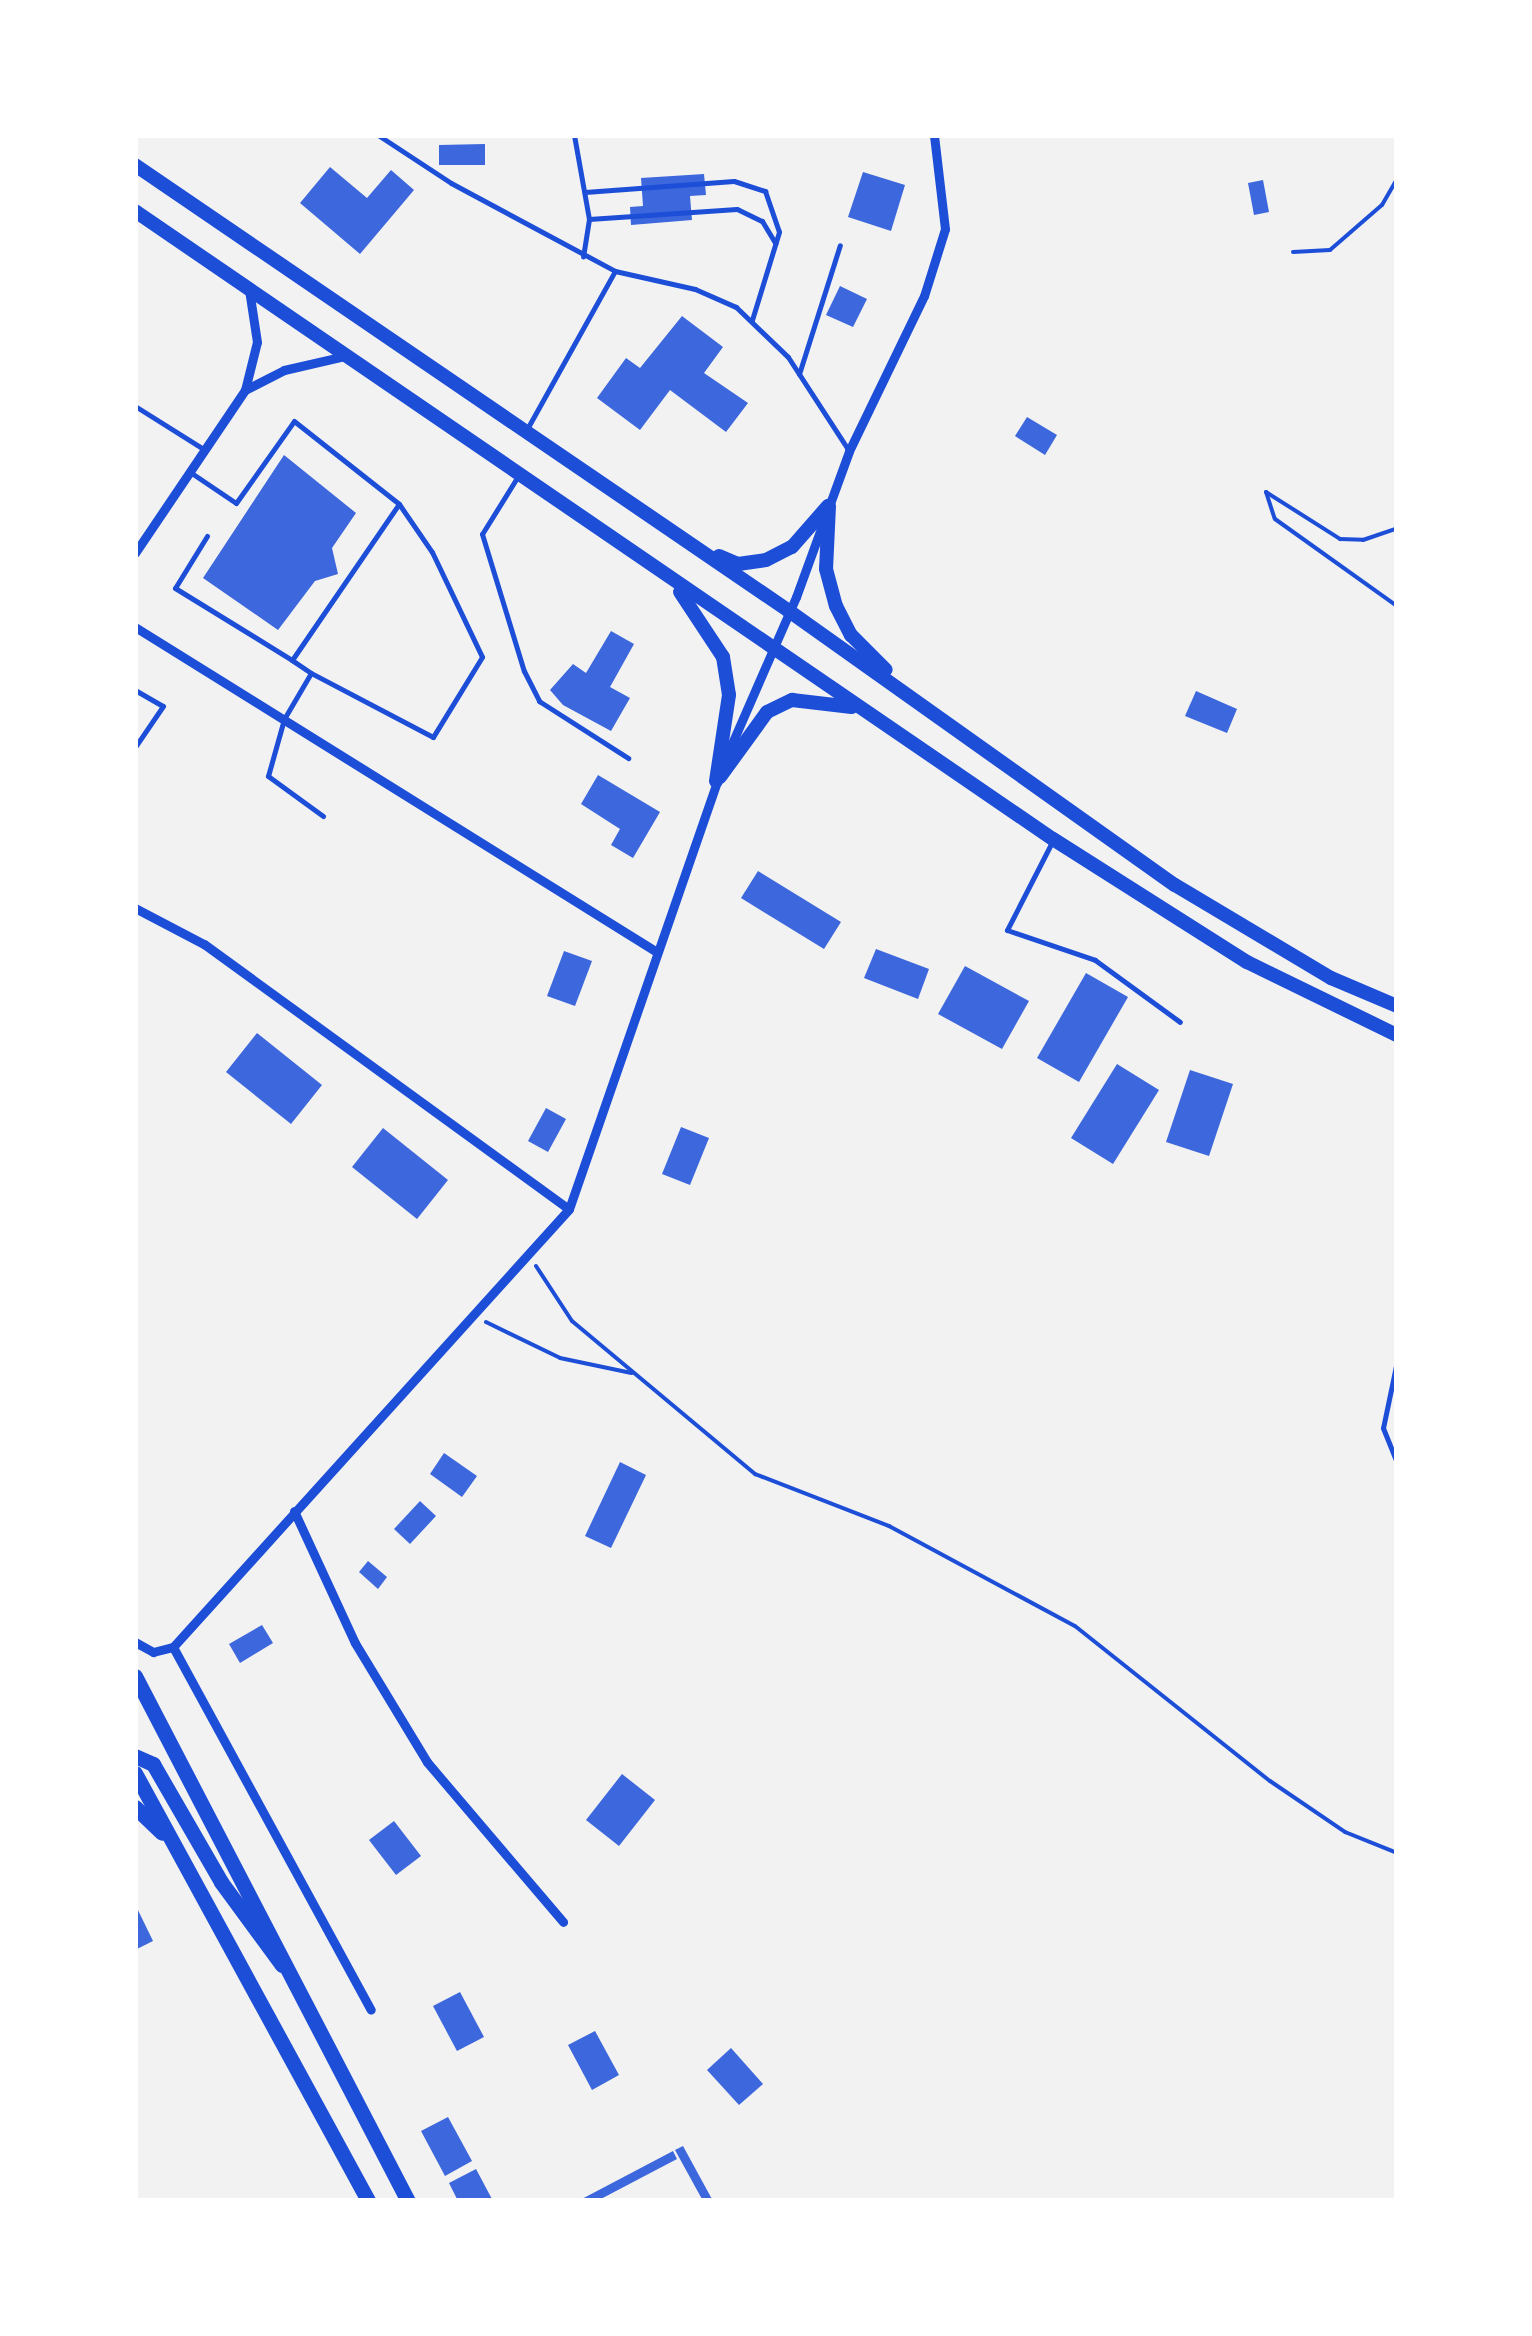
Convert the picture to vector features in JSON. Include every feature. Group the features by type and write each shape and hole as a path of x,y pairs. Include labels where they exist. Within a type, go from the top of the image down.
{"highway":[{"path":"135,1676 304,1992 408,2201"},
{"path":"135,1756 153,1764 221,1882 304,1992"},
{"path":"135,1773 368,2201"},
{"path":"135,1807 181,1854"}],"main road":[{"path":"135,165 790,611 1175,885 1317,970 1397,1006"},
{"path":"135,211 771,650 1053,839 1247,962 1397,1034"},
{"path":"684,540 738,564 766,560 792,548 829,506"},
{"path":"829,506 826,569 836,606 851,635 910,695"},
{"path":"672,582 722,657 729,696 716,782"},
{"path":"716,782 767,712 810,699 857,708"}],"street":[{"path":"135,1642 153,1652 172,1647 569,1209 716,782 790,611 849,451 924,296 945,228 934,135"},
{"path":"135,553 245,390 258,342 249,290"},
{"path":"245,390 284,370 345,356"},
{"path":"135,627 657,952"},
{"path":"135,908 204,944 569,1209"},
{"path":"294,1511 355,1642 427,1762 563,1922"},
{"path":"172,1647 371,2010"}],"lane":[{"path":"378,135 583,257 616,271 695,288 752,320 799,374 849,451"},
{"path":"574,135 589,218 583,257"},
{"path":"585,192 751,183 772,203 776,246 752,320"},
{"path":"589,218 737,209 762,221 776,246"},
{"path":"799,374 840,245"},
{"path":"526,432 616,271"},
{"path":"135,406 205,450"},
{"path":"189,471 236,503 294,421 400,504 432,552 482,657 433,737 311,673 174,588 207,536"},
{"path":"518,476 482,534 493,579 538,702 628,758"},
{"path":"292,660 400,504"},
{"path":"311,673 284,719 268,776 323,816"},
{"path":"135,690 163,706 135,747"},
{"path":"1053,839 1006,930 1095,960 1180,1022"},
{"path":"1397,1361 1383,1428 1397,1463"}],"path":[{"path":"1293,252 1330,250 1382,206 1397,179"},
{"path":"1397,528 1363,540 1340,539 1266,492 1275,519 1397,606"},
{"path":"529,1253 572,1321 755,1474 889,1526 1058,1616 1270,1781 1345,1832 1397,1853"},
{"path":"474,1314 512,1339 560,1358 635,1374"}],"building":[{"path":"485,144 485,165 439,165 439,145"},
{"path":"330,167 367,198 391,170 414,190 360,254 300,203"},
{"path":"863,172 905,185 891,231 848,217"},
{"path":"704,174 706,195 690,196 692,220 631,225 630,207 643,206 641,178"},
{"path":"1263,180 1269,212 1254,215 1248,183"},
{"path":"840,286 867,299 853,327 826,315"},
{"path":"682,316 723,347 704,373 748,403 726,432 670,390 640,430 597,398 626,358 640,368"},
{"path":"1027,417 1057,435 1045,455 1015,436"},
{"path":"284,455 356,513 332,548 338,574 315,581 278,630 203,578"},
{"path":"611,631 634,644 610,687 630,698 611,731 563,705 550,690 573,664 586,673"},
{"path":"1196,691 1237,709 1227,733 1185,716"},
{"path":"598,775 660,812 633,858 611,845 620,829 581,804"},
{"path":"758,871 841,922 824,949 741,898"},
{"path":"876,949 929,969 918,999 864,978"},
{"path":"564,951 592,961 575,1006 547,996"},
{"path":"965,966 1029,1001 1002,1049 938,1014"},
{"path":"1086,973 1128,997 1079,1082 1037,1058"},
{"path":"257,1033 322,1085 291,1124 226,1072"},
{"path":"1117,1064 1159,1090 1113,1164 1071,1138"},
{"path":"1190,1070 1233,1084 1209,1156 1166,1142"},
{"path":"546,1108 566,1119 548,1152 528,1141"},
{"path":"681,1127 709,1138 690,1185 662,1174"},
{"path":"383,1128 448,1180 417,1219 352,1167"},
{"path":"444,1453 477,1476 462,1497 430,1474"},
{"path":"620,1462 646,1475 611,1548 585,1536"},
{"path":"420,1501 436,1516 410,1544 394,1529"},
{"path":"368,1561 387,1577 378,1589 359,1572"},
{"path":"262,1625 273,1643 240,1663 229,1644"},
{"path":"622,1774 655,1800 619,1846 586,1820"},
{"path":"394,1821 421,1856 396,1875 369,1840"},
{"path":"135,1904 153,1941 135,1950"},
{"path":"460,1992 484,2037 457,2051 433,2006"},
{"path":"595,2031 619,2075 592,2090 568,2045"},
{"path":"731,2048 763,2084 739,2105 707,2070"},
{"path":"448,2117 472,2161 445,2176 421,2131"},
{"path":"683,2146 713,2201 703,2201 675,2150"},
{"path":"673,2151 677,2159 597,2201 578,2201"},
{"path":"476,2169 493,2201 458,2201 449,2183"}]}
